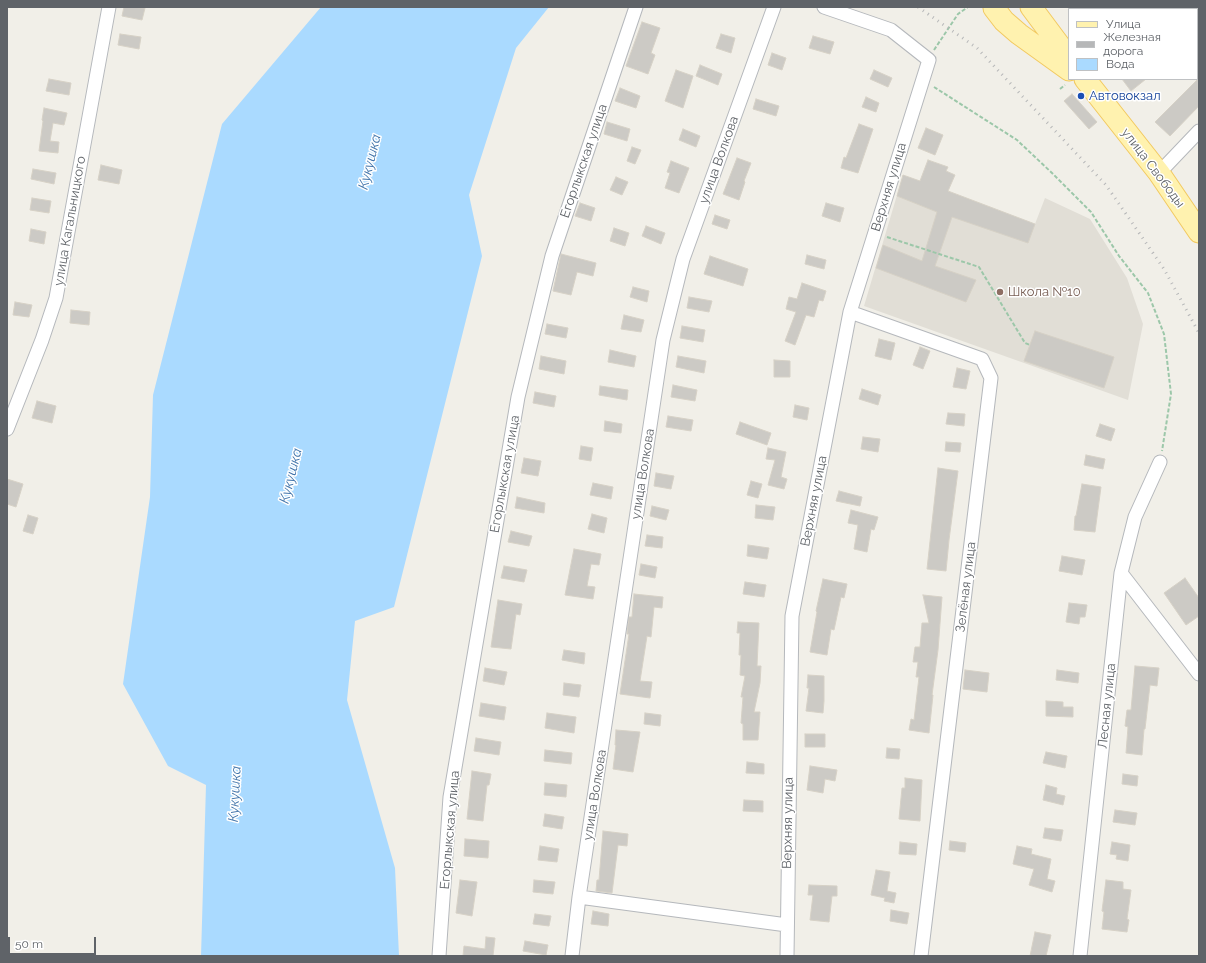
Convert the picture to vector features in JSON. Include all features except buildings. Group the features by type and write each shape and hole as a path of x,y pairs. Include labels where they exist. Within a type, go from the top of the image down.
{"main road":[{"path":"993,8 1003,13 1014,11 1018,7"},
{"path":"1030,7 1065,49"},
{"path":"993,8 1004,21 1019,34 1068,69"},
{"path":"1081,80 1104,104"},
{"path":"1086,80 1104,104"},
{"name":"улица Свободы","path":"1104,104 1159,173 1199,232"}],"street":[{"name":"улица Кагальницкого","path":"7,429 42,340 56,298 109,7"},
{"name":"Егорлыкская улица","path":"439,956 450,797 518,397 552,256 636,7"},
{"name":"улица Волкова","path":"572,956 579,897 663,340 683,259 774,7"},
{"path":"824,7 891,30 929,60"},
{"name":"Верхняя улица","path":"787,956 792,616 850,312 929,60"},
{"path":"1159,173 1199,131"},
{"name":"Зелёная улица","path":"850,312 982,359 991,378 921,956"},
{"name":"Лесная улица","path":"1080,956 1121,573 1135,517 1160,462"},
{"path":"1121,573 1199,674"},
{"path":"579,897 787,925"}],"path":[{"path":"929,60 958,14 968,7"},
{"path":"923,80 1017,140 1052,173 1091,212 1119,256 1148,293 1164,334 1171,394 1160,462"},
{"path":"875,233 979,267 1024,343 1030,345"}],"shaded area":[{"name":"Школа №10","path":"903,175 1035,224 1045,198 1090,219 1127,278 1143,324 1128,400 864,306"}],"water":[{"name":"Кукушка","path":"321,7 549,7 516,48 469,195 482,256 394,607 355,621 347,700 395,868 399,956 201,956 206,785 168,766 123,684 150,497 153,395 222,124"}],"railway":[{"path":"918,7 977,48 1106,185 1164,269 1199,333"}],"place":[{"name":"Автовокзал","path":"1081,96"},
{"name":"Школа №10","path":"1000,292"}]}
